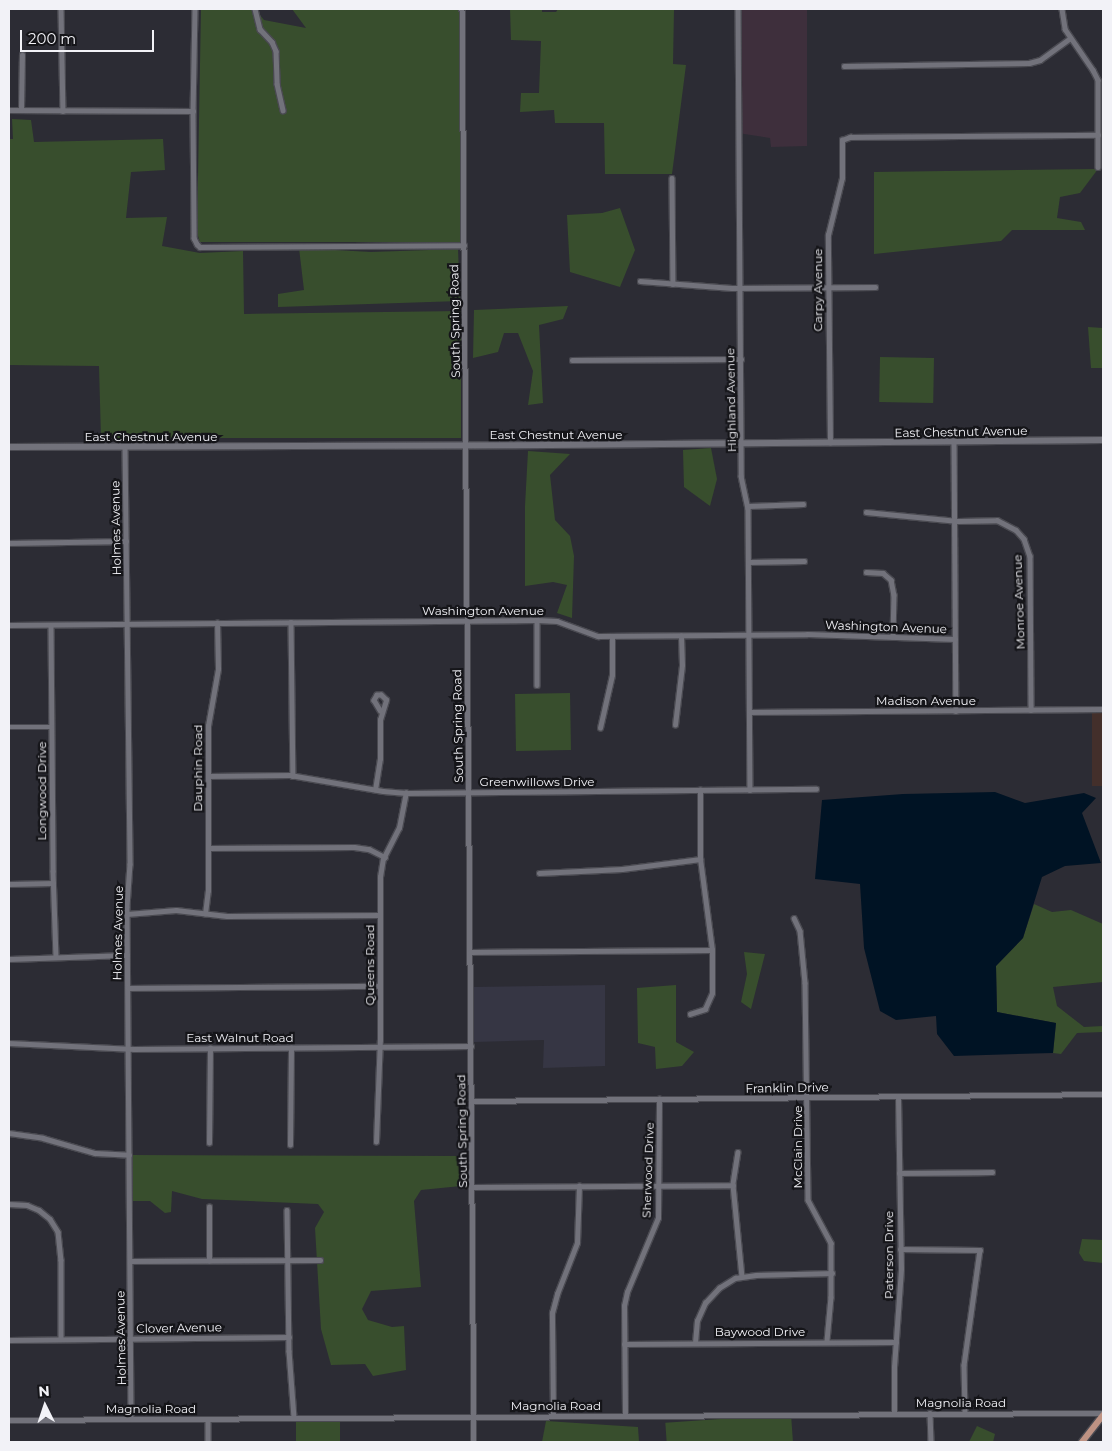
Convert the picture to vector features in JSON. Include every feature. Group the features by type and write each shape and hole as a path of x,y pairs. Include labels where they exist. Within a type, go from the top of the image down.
{"main road":[{"path":"1082,1442 1103,1414"}],"street":[{"path":"61,9 63,110"},
{"path":"195,9 193,112 194,238 200,247 464,245"},
{"path":"255,9 260,29 272,42 276,51 277,84 283,110"},
{"name":"South Spring Road","path":"462,9 474,1442"},
{"name":"Highland Avenue","path":"738,9 741,444 742,483 748,506 750,790"},
{"path":"1062,9 1064,25 1070,38 1100,80 1098,167"},
{"path":"844,66 1029,64 1040,60 1070,38"},
{"path":"21,110 22,55"},
{"path":"9,110 193,112"},
{"name":"Carpy Avenue","path":"830,443 828,235 841,183 843,139 850,137 1098,135"},
{"path":"672,178 673,284"},
{"path":"640,281 740,288 875,287"},
{"path":"572,360 740,359"},
{"name":"East Chestnut Avenue","path":"9,447 466,446 1103,440"},
{"path":"954,442 956,711"},
{"name":"Holmes Avenue","path":"125,447 130,864 127,955 131,1419"},
{"path":"748,506 803,504"},
{"name":"Monroe Avenue","path":"866,512 954,520 997,520 1016,530 1027,546 1030,556 1032,710"},
{"path":"9,542 126,541"},
{"path":"748,562 804,561"},
{"path":"866,572 883,573 891,580 894,596 893,637"},
{"path":"537,620 537,685"},
{"name":"Washington Avenue","path":"9,625 537,620 557,622 598,636 612,637 749,635 955,639"},
{"path":"292,622 293,776"},
{"name":"Dauphin Road","path":"205,914 208,891 208,720 218,669 217,623"},
{"name":"Longwood Drive","path":"51,624 53,883 56,957"},
{"path":"675,725 682,665 681,636"},
{"path":"600,728 612,675 612,637"},
{"path":"375,790 380,759 380,720 386,700 381,695 378,695 374,700 380,710"},
{"name":"Madison Avenue","path":"750,712 1103,710"},
{"path":"9,727 52,726"},
{"name":"Greenwillows Drive","path":"208,776 293,776 375,790 406,793 816,789"},
{"path":"690,1014 701,1012 711,999 712,950 700,859 700,790"},
{"name":"Queens Road","path":"376,1142 380,986 380,877 385,857 400,828 406,793"},
{"path":"208,848 354,847 369,849 385,857"},
{"path":"539,873 613,869 700,859"},
{"path":"9,884 53,883"},
{"path":"127,914 179,910 205,914 380,915"},
{"name":"McClain Drive","path":"794,918 800,931 805,983 808,1200 831,1243 832,1273 827,1342"},
{"path":"470,952 712,950"},
{"path":"9,960 127,955"},
{"path":"128,988 380,986"},
{"name":"East Walnut Road","path":"9,1043 128,1049 471,1046"},
{"path":"209,1143 210,1048"},
{"path":"290,1145 291,1048"},
{"name":"Franklin Drive","path":"471,1101 1103,1094"},
{"name":"Paterson Drive","path":"894,1413 896,1342 901,1287 898,1097"},
{"name":"Sherwood Drive","path":"625,1416 624,1344 626,1298 657,1223 659,1099"},
{"path":"9,1133 36,1136 95,1154 129,1155"},
{"path":"738,1152 733,1185 742,1276"},
{"path":"899,1173 992,1172"},
{"path":"472,1187 733,1185"},
{"path":"553,1416 552,1314 557,1294 578,1243 579,1186"},
{"path":"9,1204 26,1205 39,1210 50,1219 58,1232 61,1260 62,1340"},
{"path":"209,1207 209,1261"},
{"path":"288,1210 289,1337 294,1418"},
{"path":"900,1249 980,1250 964,1365 965,1413"},
{"path":"130,1261 320,1260"},
{"path":"695,1342 699,1316 708,1299 719,1288 742,1276 832,1273"},
{"name":"Clover Avenue","path":"9,1340 289,1337"},
{"name":"Baywood Drive","path":"624,1344 896,1342"},
{"name":"Magnolia Road","path":"9,1420 894,1413 1103,1414"},
{"path":"930,1413 931,1442"},
{"path":"208,1419 208,1442"}],"shaded area":[{"path":"737,9 807,9 807,146 771,147 770,138 738,133"},
{"path":"1092,712 1103,712 1103,786 1092,786"},
{"path":"995,792 1025,803 1084,793 1096,798 1082,813 1101,863 1065,866 1042,877 1023,938 996,966 997,1012 1056,1023 1053,1053 954,1056 937,1034 936,1016 896,1020 880,1011 864,948 860,884 815,879 822,800 903,794"},
{"path":"605,985 605,1066 543,1068 544,1040 474,1042 474,987"}],"green space":[{"path":"201,9 255,9 264,20 306,28 292,9 461,9 461,242 200,242 197,233"},
{"path":"510,9 542,9 542,12 556,12 558,9 674,9 673,64 686,65 672,174 605,174 604,123 555,123 554,110 520,112 521,93 539,93 541,41 511,40"},
{"path":"12,119 31,120 34,142 163,139 165,170 131,172 126,218 167,217 162,246 200,253 243,251 244,314 461,311 461,438 101,438 99,366 9,365 9,139 13,139"},
{"path":"1098,169 1080,193 1060,197 1057,218 1081,222 1085,230 1012,230 1001,241 874,254 874,172"},
{"path":"620,208 635,250 620,287 570,272 567,215 602,213"},
{"path":"299,248 371,252 458,249 460,301 278,307 278,294 304,290"},
{"path":"568,306 563,319 539,325 543,403 528,405 533,371 518,333 504,333 498,352 473,358 474,310"},
{"path":"1088,327 1103,328 1103,368 1091,368"},
{"path":"880,357 934,358 933,403 879,402"},
{"path":"711,448 717,479 710,506 684,487 683,450"},
{"path":"528,451 570,454 550,475 555,520 570,536 574,556 572,618 557,613 567,585 553,582 525,586 525,506"},
{"path":"570,693 571,750 516,751 515,694"},
{"path":"1034,904 1052,912 1071,910 1103,924 1103,982 1053,987 1057,1006 1084,1027 1103,1026 1103,1032 1077,1033 1061,1054 1053,1053 1056,1023 997,1012 996,966 1023,938"},
{"path":"744,952 765,954 751,1009 741,1002 747,974"},
{"path":"676,985 676,1042 694,1052 682,1066 656,1069 655,1047 638,1043 637,988"},
{"path":"128,1155 462,1156 461,1186 421,1190 414,1201 421,1287 371,1291 362,1309 368,1320 392,1327 404,1326 406,1370 373,1376 365,1364 331,1365 321,1329 315,1228 324,1212 318,1204 202,1199 172,1191 171,1212 165,1213 150,1201 128,1201"},
{"path":"1082,1239 1103,1240 1103,1263 1084,1261 1079,1253"},
{"path":"791,1414 793,1442 667,1442 665,1423"},
{"path":"296,1418 340,1418 340,1442 296,1442"},
{"path":"546,1421 638,1427 639,1442 542,1442"},
{"path":"977,1426 995,1434 993,1442 969,1442"}]}
